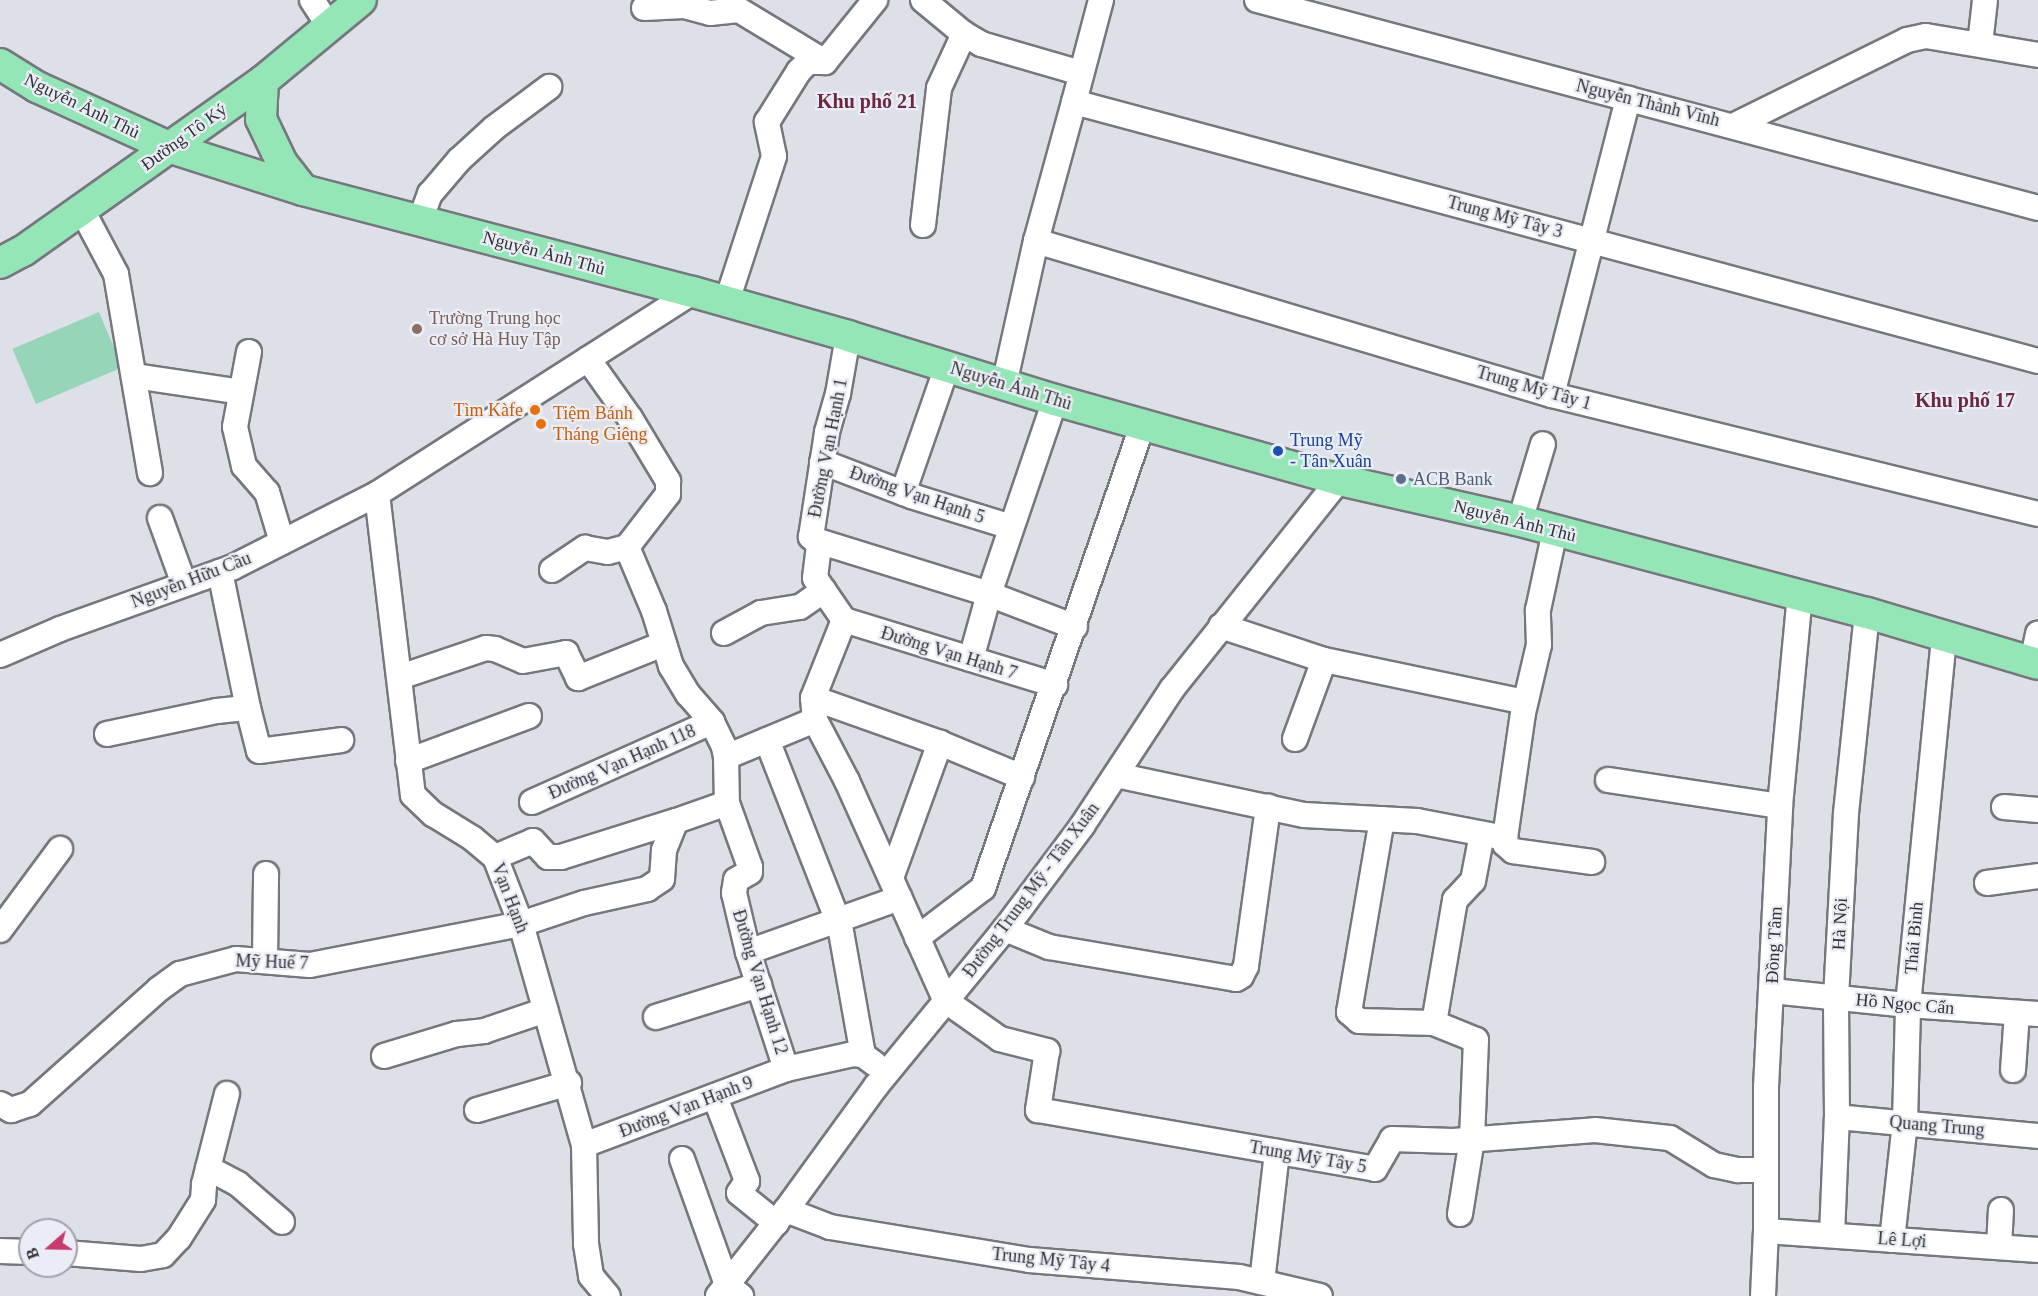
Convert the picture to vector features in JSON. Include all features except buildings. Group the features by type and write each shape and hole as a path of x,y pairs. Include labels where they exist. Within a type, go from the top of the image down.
{"main road":[{"name":"Đường Tô Ký","path":"0,263 23,251 263,81 330,28 361,0"},
{"name":"Nguyễn Ảnh Thủ","path":"0,64 38,87 171,148 303,190 727,301 1055,400 1339,480 1520,521 1867,613 1944,636 2036,653"},
{"path":"263,81 261,119 282,164 303,190"}],"street":[{"path":"312,0 330,28"},
{"path":"825,62 875,0"},
{"path":"923,0 964,34 981,44 1081,73"},
{"path":"1004,385 1036,241 1101,0"},
{"name":"Nguyễn Thành Vĩnh","path":"1257,0 1628,99 1735,125 2038,208"},
{"path":"1980,44 1985,0"},
{"path":"644,8 684,6 710,13 740,10 825,62"},
{"path":"923,225 939,88 964,34"},
{"path":"1735,125 1907,40 1926,36 2038,55"},
{"path":"727,301 774,156 766,122 808,62 825,62"},
{"path":"420,221 430,194 459,160 494,128 549,87"},
{"path":"1552,395 1594,240 1628,99"},
{"name":"Trung Mỹ Tây 3","path":"1074,102 2038,361"},
{"path":"82,210 116,274 150,473"},
{"name":"Trung Mỹ Tây 1","path":"1036,241 1552,395 2038,514"},
{"name":"Nguyễn Hữu Cầu","path":"0,655 60,629 220,572 377,494 693,292"},
{"name":"Đường Vạn Hạnh 1","path":"844,620 815,578 818,541 811,537 822,462 848,336"},
{"path":"249,352 235,427 244,466 267,492 282,542"},
{"path":"552,570 585,548 608,552 627,547 668,494 669,488 664,472 588,359"},
{"path":"903,493 947,367"},
{"path":"134,376 241,392"},
{"path":"971,660 988,594 1055,400"},
{"path":"917,938 982,888 1055,685 1143,425"},
{"path":"1520,521 1543,444"},
{"name":"Đường Vạn Hạnh 5","path":"822,462 903,493 1011,527"},
{"name":"Đường Trung Mỹ - Tân Xuân","path":"729,1292 781,1216 888,1072 1005,928 1082,826 1172,688 1339,480"},
{"name":"Vạn Hạnh","path":"377,494 409,783 417,802 479,843 495,857 521,924 569,1083 584,1145 586,1244 591,1276 608,1296"},
{"path":"160,518 184,584"},
{"path":"1434,1023 1455,900 1473,881 1494,836 1539,645 1537,617 1555,531"},
{"path":"818,541 988,594 1075,627"},
{"name":"Đường Vạn Hạnh 12","path":"627,547 654,611 671,666 688,694 712,722 726,757 727,803 750,867 750,872 734,884 748,952 786,1069"},
{"path":"220,572 259,751 341,740"},
{"path":"724,633 761,613 800,607 824,590"},
{"name":"Đồng Tâm","path":"1763,1296 1766,1231 1765,1170 1780,806 1800,595"},
{"name":"Hà Nội","path":"1832,1235 1837,1117 1836,998 1846,813 1867,613"},
{"path":"726,757 767,740 814,709 844,620"},
{"name":"Đường Vạn Hạnh 7","path":"844,620 1055,685"},
{"path":"1221,626 1324,660 1525,702"},
{"name":"Thái Bình","path":"1892,1240 1905,1123 1908,1005 1944,636"},
{"path":"399,677 486,648 495,648 523,661 566,653 578,678 663,644"},
{"path":"1295,739 1324,660"},
{"path":"107,734 217,711 248,708"},
{"path":"814,709 940,743 1022,777"},
{"path":"814,709 945,1001"},
{"path":"408,761 529,716"},
{"name":"Đường Vạn Hạnh 118","path":"532,802 712,722"},
{"path":"767,740 838,921 863,1056 888,1072"},
{"path":"748,952 838,921 895,888 940,743"},
{"path":"1116,775 1304,815 1417,821 1494,836 1513,851 1592,862"},
{"path":"1608,780 1780,806"},
{"path":"495,857 532,841 548,857 561,857 727,803"},
{"path":"1005,928 1049,947 1236,979 1241,976 1246,966 1268,807"},
{"path":"2004,807 2038,810"},
{"path":"1382,819 1349,1012 1359,1021 1434,1023 1476,1040 1472,1139 1460,1214"},
{"name":"Mỹ Huế 7","path":"0,1104 11,1110 30,1104 159,989 180,974 236,958 310,965 521,924 584,903 647,889 662,879 664,850 676,820"},
{"path":"0,930 60,849"},
{"path":"265,961 266,874"},
{"path":"1987,883 2038,876"},
{"path":"656,1017 759,985"},
{"name":"Hồ Ngọc Cẩn","path":"1772,991 1908,1005 2028,1013"},
{"name":"Trung Mỹ Tây 5","path":"945,1001 999,1039 1047,1051 1038,1110 1375,1169 1392,1139 1453,1141 1595,1130 1670,1138 1714,1165 1738,1170 1765,1170"},
{"path":"384,1056 450,1035 484,1031 546,1010"},
{"path":"2013,1070 2028,1013"},
{"name":"Đường Vạn Hạnh 9","path":"584,1145 786,1069 853,1054 863,1056"},
{"path":"477,1110 569,1083"},
{"path":"78,1254 141,1259 163,1255 179,1238 203,1200 208,1168 227,1094"},
{"name":"Trung Mỹ Tây 4","path":"715,1097 747,1181 739,1193 781,1216 830,1227 1029,1260 1239,1277 1264,1287 1320,1296"},
{"name":"Quang Trung","path":"1837,1117 2038,1136"},
{"path":"1264,1287 1277,1152"},
{"path":"682,1159 729,1292"},
{"path":"208,1168 238,1184 282,1222"},
{"path":"1999,1247 2001,1210"},
{"name":"Lê Lợi","path":"1766,1231 2038,1250"},
{"path":"0,1251 18,1252"}],"green space":[{"path":"99,312 122,367 36,404 12,349"}],"place":[{"name":"Trường Trung học cơ sở Hà Huy Tập","path":"417,329"},
{"name":"Tìm Kàfe","path":"535,410"},
{"name":"Tiệm Bánh Tháng Giêng","path":"541,424"},
{"name":"Trung Mỹ - Tân Xuân","path":"1278,451"},
{"name":"ACB Bank","path":"1401,479"}],"district":[{"name":"Khu phố 21","path":"867,101"},
{"name":"Khu phố 17","path":"1965,400"}]}
